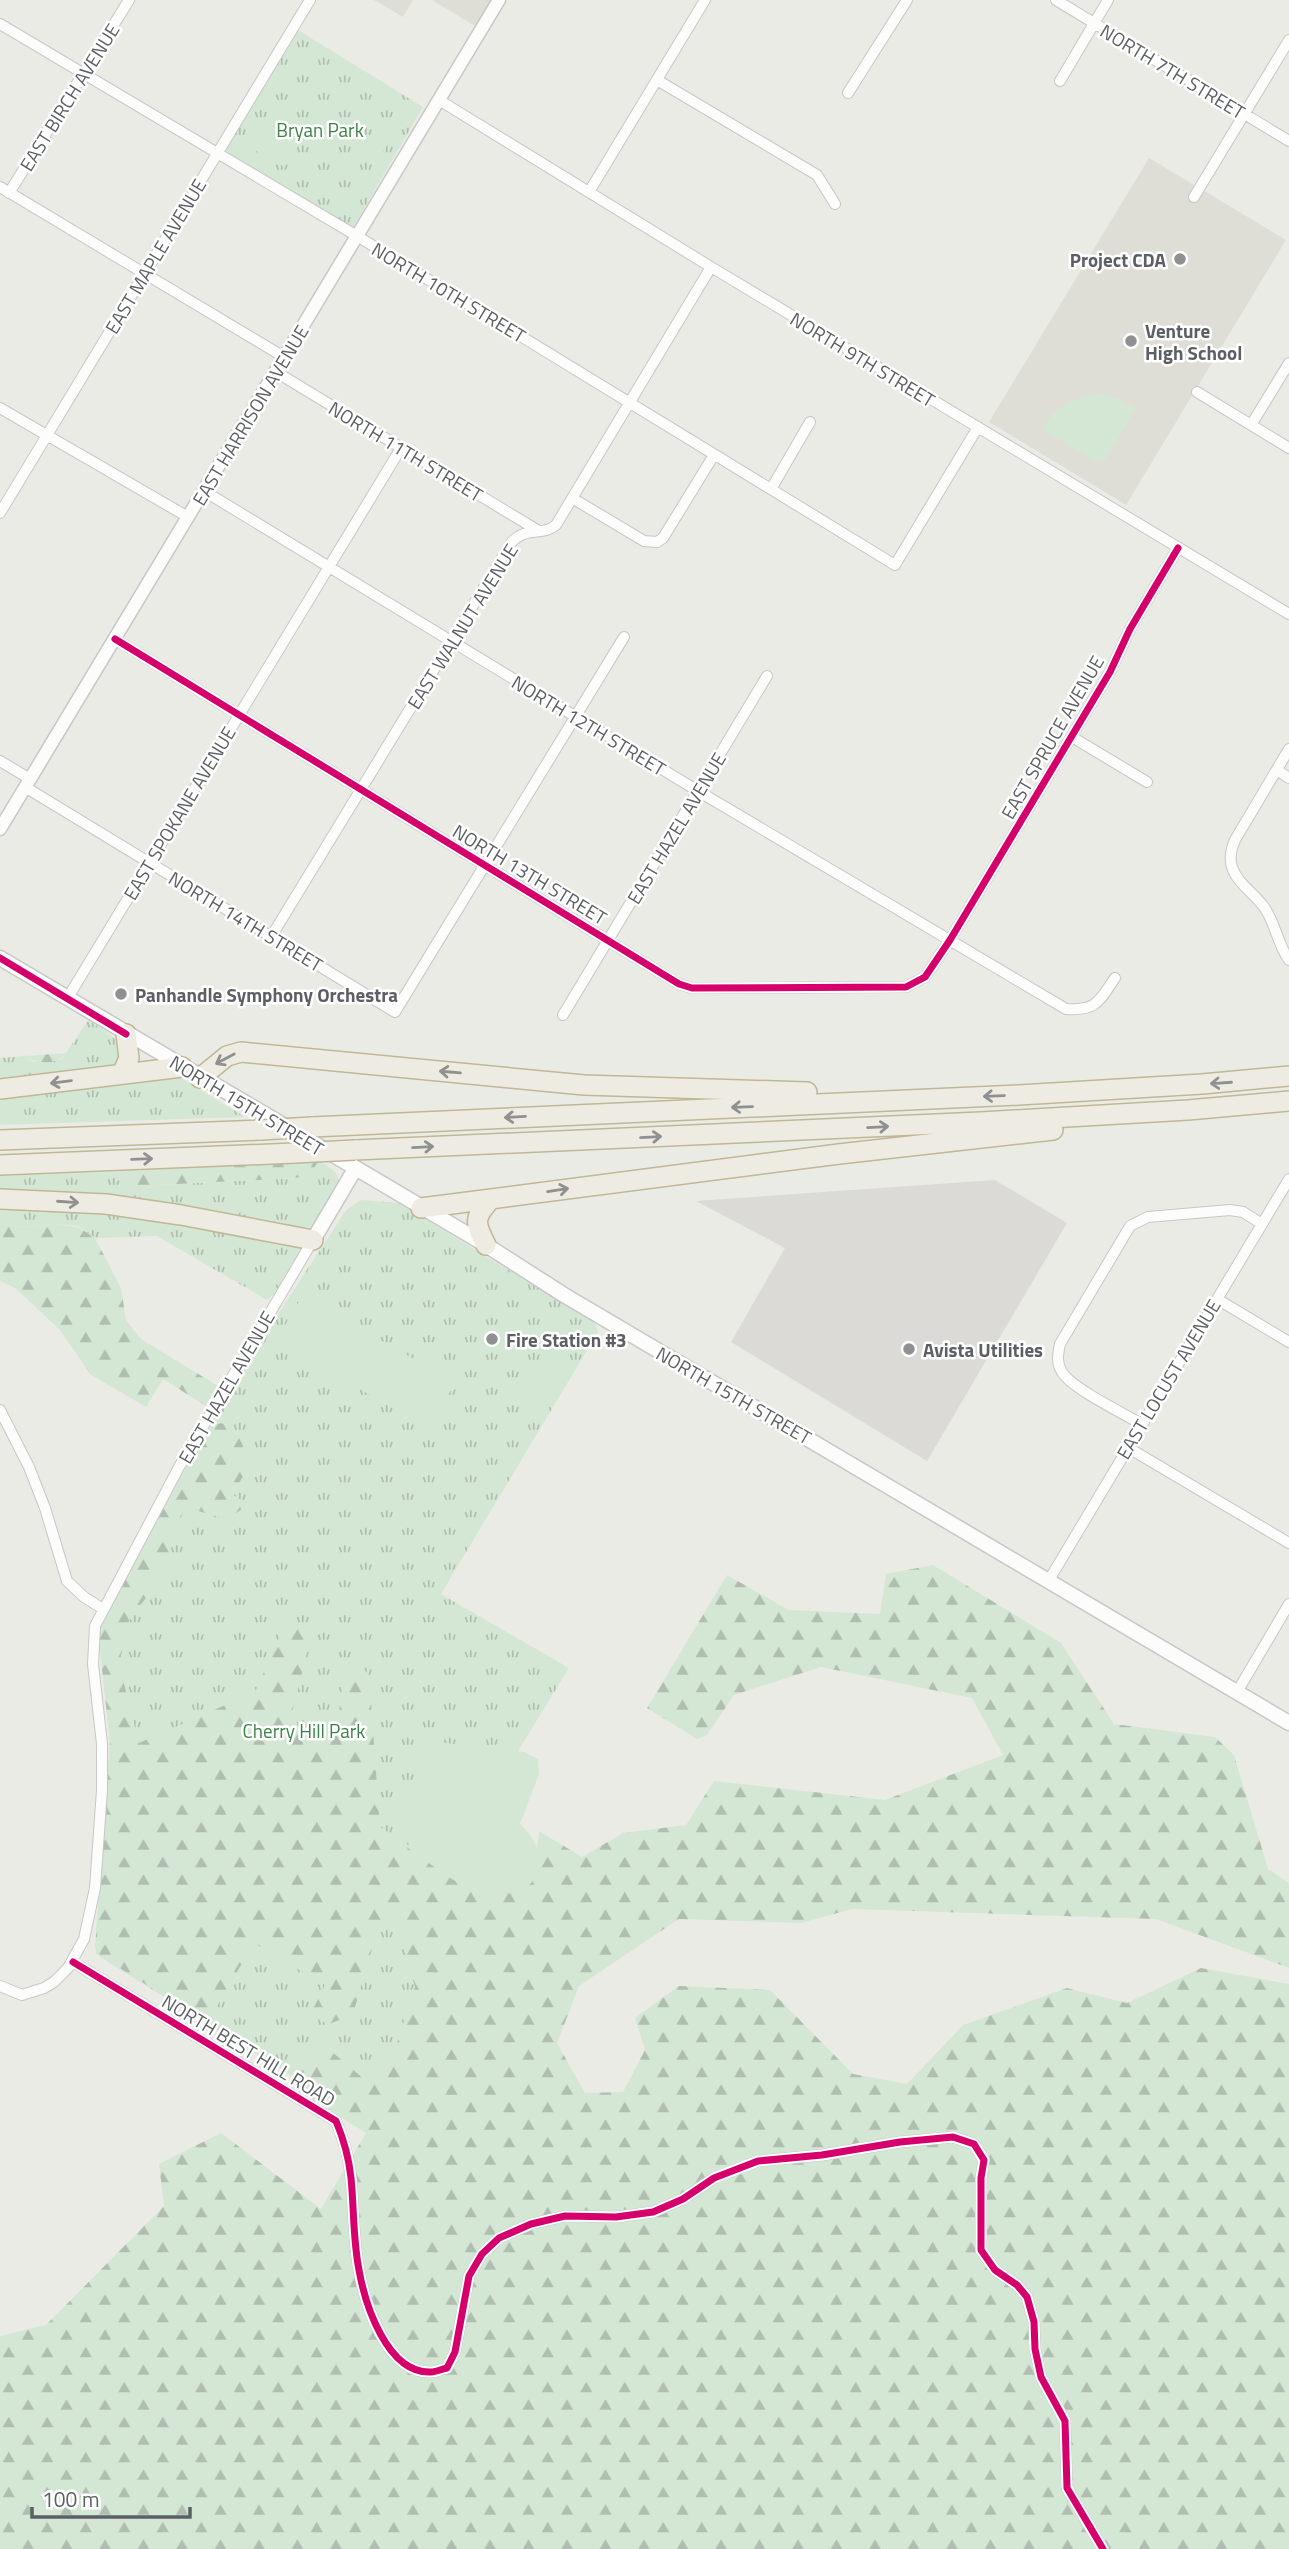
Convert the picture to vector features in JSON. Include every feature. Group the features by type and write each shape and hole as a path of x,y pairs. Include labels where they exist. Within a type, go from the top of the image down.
{"highway":[{"path":"122,1074 129,1058 126,1034"},
{"path":"200,1078 227,1056 240,1052 584,1084 815,1092 909,1100"},
{"path":"0,1089 182,1067"},
{"path":"0,1140 1133,1089 1289,1076"},
{"path":"0,1165 295,1153 355,1160 1188,1110 1289,1101"},
{"path":"421,1208 839,1154 1044,1131 1188,1110"},
{"path":"0,1199 106,1204 313,1240"},
{"path":"486,1245 477,1228 477,1222 480,1212 490,1200"}],"main road":[{"name":"NORTH 15TH STREET","path":"0,958 200,1078 355,1160 421,1208 486,1245 564,1295 1289,1723"},
{"name":"EAST HAZEL AVENUE","path":"313,1240 355,1160"}],"street":[{"name":"EAST BIRCH AVENUE","path":"5,190 84,75 129,0"},
{"name":"EAST MAPLE AVENUE","path":"0,513 310,0"},
{"name":"EAST HARRISON AVENUE","path":"0,829 499,0"},
{"path":"589,192 705,0"},
{"path":"848,93 907,0"},
{"name":"NORTH 7TH STREET","path":"1056,0 1289,141"},
{"path":"1060,81 1108,0"},
{"name":"NORTH 10TH STREET","path":"0,24 357,236 895,565 978,427"},
{"path":"1194,197 1289,40"},
{"path":"657,80 817,175 835,204"},
{"name":"NORTH 9TH STREET","path":"439,100 711,267 1289,614"},
{"path":"5,190 285,357"},
{"name":"EAST WALNUT AVENUE","path":"271,937 511,543 523,533 547,531 556,525 711,267"},
{"path":"1251,425 1289,363"},
{"name":"NORTH 11TH STREET","path":"276,372 537,530"},
{"path":"1196,392 1289,448"},
{"path":"0,408 188,517"},
{"path":"771,489 810,422"},
{"name":"EAST SPOKANE AVENUE","path":"67,999 401,448"},
{"path":"572,498 644,541 653,543 663,538 714,455"},
{"name":"NORTH 12TH STREET","path":"204,491 698,791 1066,1009 1086,1010 1099,1000 1115,978"},
{"name":"EAST SPRUCE AVENUE","path":"950,940 1111,672 1130,629 1178,548"},
{"path":"485,865 624,637"},
{"name":"NORTH 13TH STREET","path":"114,639 679,984 692,988 906,987 925,977 950,940"},
{"name":"EAST HAZEL AVENUE","path":"563,1015 767,676"},
{"path":"1072,737 1147,782"},
{"path":"1289,749 1230,852 1230,861 1238,878 1266,910 1282,951 1289,960"},
{"name":"NORTH 14TH STREET","path":"0,761 28,783 149,863 396,1012 485,865"},
{"path":"1277,770 1289,778"},
{"name":"EAST LOCUST AVENUE","path":"1049,1580 1289,1179"},
{"path":"1141,1424 1070,1381 1059,1365 1057,1354 1060,1344 1130,1226 1136,1221 1158,1215 1230,1210 1243,1212 1262,1224"},
{"name":"EAST HAZEL AVENUE","path":"72,1962 84,1939 88,1924 98,1856 102,1744 92,1646 94,1626 179,1467 313,1240"},
{"path":"1217,1299 1289,1342"},
{"path":"0,1410 4,1425 29,1467 45,1508 67,1581 84,1597 103,1609"},
{"path":"1128,1447 1289,1543"},
{"path":"1237,1692 1289,1604"},
{"path":"0,1986 22,1995 39,1991 54,1982 72,1962"},
{"name":"NORTH BEST HILL ROAD","path":"72,1962 336,2121 345,2142 349,2165 359,2270 379,2334 401,2362 416,2370 431,2372 447,2368 455,2352 469,2276 482,2254 499,2238 531,2224 565,2216 616,2217 653,2212 683,2199 714,2178 758,2161 953,2137 974,2144 984,2160 981,2178 981,2249 995,2270 1017,2285 1027,2297 1034,2322 1035,2349 1041,2377 1065,2421 1067,2488 1103,2549"}],"shaded area":[{"path":"374,0 413,0 403,17"},
{"path":"432,0 491,0 475,26"},
{"name":"Venture High School","path":"1149,158 1286,240 1126,505 989,422"},
{"path":"995,1180 1067,1223 927,1461 731,1342 785,1248 696,1201"}],"green space":[{"name":"Bryan Park","path":"293,27 423,107 351,231 218,154"},
{"path":"275,109 289,112 302,124 301,140 284,167 251,148 247,139 260,121"},
{"path":"383,124 395,132 381,156 368,148"},
{"path":"1102,394 1136,408 1105,460 1095,461 1042,429 1054,413 1067,403"},
{"path":"88,1020 110,1034 118,1043 123,1055 115,1068 0,1083 0,1058 25,1056 33,1062 62,1059"},
{"path":"67,1053 52,1062 35,1061 25,1056"},
{"path":"178,1076 245,1117 0,1125 0,1095"},
{"path":"319,1161 334,1171 338,1180 334,1194 313,1227 292,1228 0,1192 0,1176 105,1172 118,1180 138,1186 296,1178"},
{"path":"319,1161 310,1173 296,1178 138,1186 118,1180 105,1172"},
{"name":"Cherry Hill Park","path":"361,1200 399,1203 595,1323 598,1332 441,1594 569,1668 469,1831 526,1866 371,2125 103,1959 96,1953 95,1946 110,1742 99,1641 179,1480 267,1331 346,1210"},
{"path":"0,1207 60,1208 162,1219 303,1248 302,1255 276,1292 267,1300 157,1236 95,1238 78,1226 56,1224 20,1227 0,1221"},
{"path":"0,1221 20,1227 56,1224 78,1227 95,1238 121,1288 126,1320 141,1339 218,1386 206,1406 163,1379 146,1407 91,1375 60,1330 15,1288 0,1281"},
{"path":"303,1295 455,1383 428,1429 276,1340"},
{"path":"546,1351 569,1364 544,1407 521,1393"},
{"path":"221,1423 237,1435 245,1453 249,1467 232,1494 247,1504 239,1511 224,1517 186,1508 175,1524 170,1557 158,1581 129,1621 119,1664 139,1743 255,1692 284,1626 296,1619 310,1640 289,1725 315,1735 338,1720 343,1679 361,1665 369,1676 380,1827 489,1897 517,1887 530,1877 536,1861 539,1831 582,1857 623,1833 686,1825 714,1781 885,1800 1003,1755 972,1698 821,1667 734,1695 707,1735 697,1739 647,1708 727,1575 789,1610 880,1614 886,1574 933,1565 1061,1643 1114,1724 1215,1737 1234,1755 1268,1869 1289,1883 1289,1968 1156,1919 852,1909 801,1923 679,1919 579,1986 557,2043 585,2093 623,2092 645,2050 635,2018 679,1986 770,1990 853,2074 907,2084 963,2025 1067,1988 1127,2003 1201,1968 1289,1984 1289,2549 0,2549 0,2336 46,2325 164,2206 159,2164 221,2133 321,2209 366,2133 294,2088 316,2052 331,2051 364,2079 390,2065 415,1987 393,1913 379,1923 353,2014 327,2025 312,2011 325,1985 254,1943 207,2023 96,1953 110,1742 99,1641 101,1624 210,1427"},
{"path":"428,1741 525,1752 538,1759 539,1774 520,1824 538,1850 540,1863 530,1884 506,1894 474,1891 408,1848 411,1831 394,1820 414,1783"}],"cycle path":[{"path":"115,639 679,984 692,988 906,987 925,977 950,940 1110,672 1130,629 1178,548"},
{"path":"0,958 126,1034"},
{"path":"73,1962 336,2121 349,2163 357,2259 367,2301 390,2350 402,2362 416,2370 431,2372 447,2368 455,2352 469,2276 482,2254 499,2238 531,2224 565,2216 616,2217 653,2212 683,2199 714,2178 758,2161 953,2137 974,2144 984,2160 981,2178 981,2250 995,2270 1017,2285 1027,2297 1034,2322 1035,2349 1041,2377 1065,2421 1067,2488 1103,2549"}],"place":[{"name":"Project CDA","path":"1180,259"},
{"name":"Venture High School","path":"1131,341"},
{"name":"Panhandle Symphony Orchestra","path":"121,994"},
{"name":"Fire Station #3","path":"492,1339"},
{"name":"Avista Utilities","path":"909,1349"}]}
